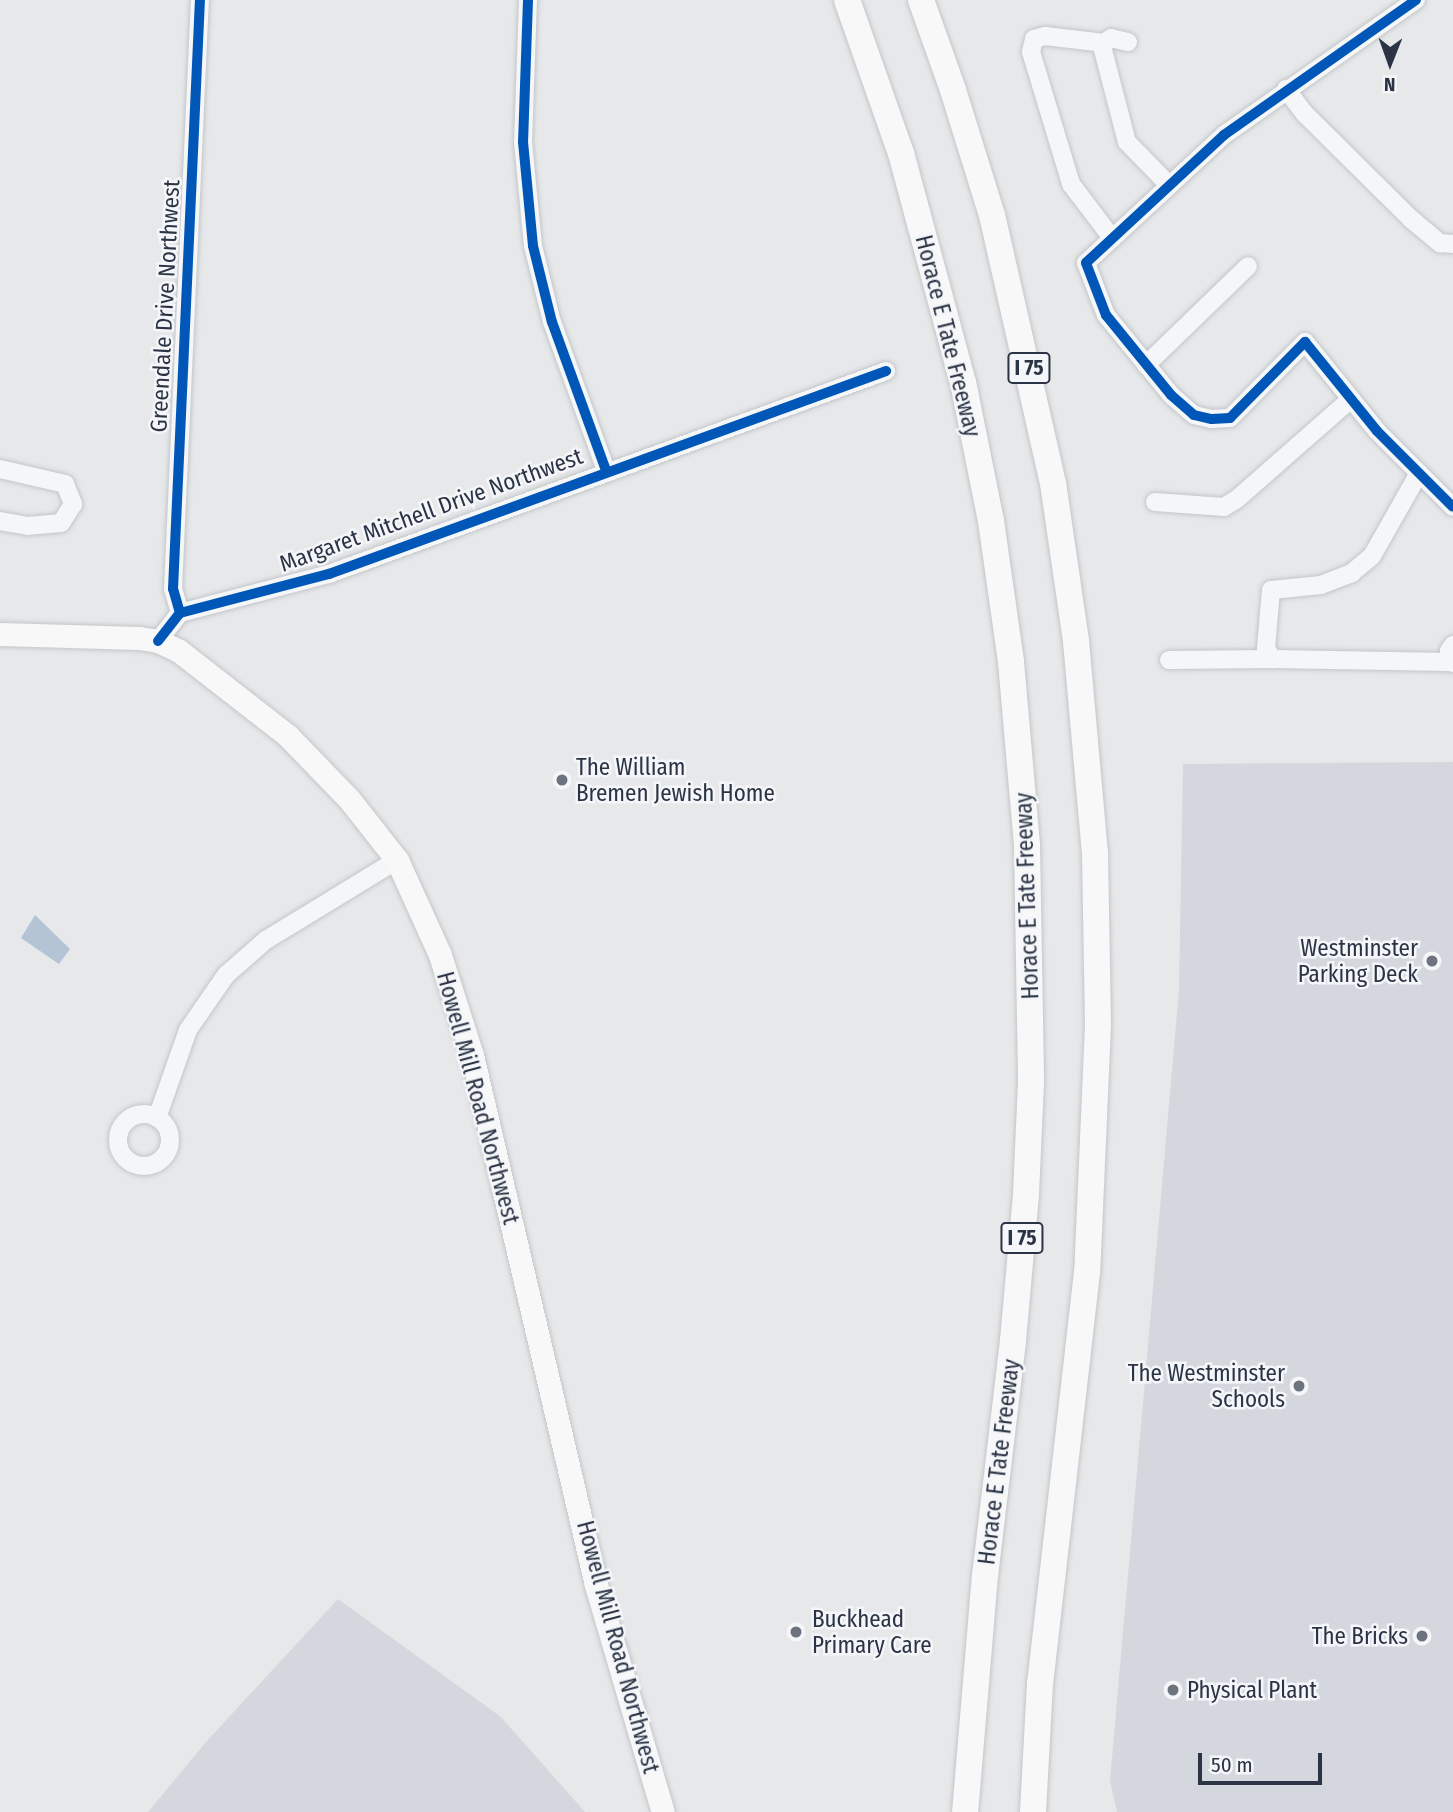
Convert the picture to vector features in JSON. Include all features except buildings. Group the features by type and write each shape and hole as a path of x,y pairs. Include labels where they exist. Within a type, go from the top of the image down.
{"highway":[{"name":"Horace E Tate Freeway","path":"847,0 901,153 963,382 991,521 1011,663 1023,780 1030,942 1031,1083 1026,1195 1013,1341 985,1574 965,1812"},
{"name":"I 75","path":"921,0 953,90 992,215 1052,483 1076,641 1095,853 1098,1038 1087,1272 1040,1684 1033,1812"}],"main road":[{"name":"Howell Mill Road Northwest","path":"0,634 158,641 179,651 287,735 349,799 397,860 440,955 472,1055 596,1585 663,1812"}],"street":[{"name":"Greendale Drive Northwest","path":"180,613 173,589 200,0"},
{"path":"528,0 523,142 533,246 552,322 606,470"},
{"path":"1416,0 1224,135 1168,184 1086,263 1106,315 1171,395 1194,415 1212,419 1230,418 1305,342 1377,431 1453,507"},
{"path":"1112,238 1071,184 1031,52 1034,39 1045,36 1104,43 1111,38 1128,42"},
{"path":"1104,43 1105,62 1127,142 1168,184"},
{"path":"1286,89 1306,114 1410,219 1440,243 1453,244"},
{"path":"1146,365 1248,266"},
{"name":"Margaret Mitchell Drive Northwest","path":"180,613 329,574 606,470 886,371"},
{"path":"1155,502 1224,507 1237,499 1351,399"},
{"path":"0,469 65,484 74,505 61,523 28,526 0,521"},
{"path":"1272,659 1266,648 1271,590 1321,585 1352,573 1372,556 1419,473"},
{"path":"158,641 180,613"},
{"path":"1169,660 1452,657"},
{"path":"157,1118 188,1031 226,975 266,940 397,860"}],"shaded area":[{"name":"The Westminster Schools","path":"1453,762 1453,1812 1117,1812 1110,1781 1179,990 1183,764"},
{"path":"338,1599 501,1717 585,1812 148,1812 206,1742"}],"water":[{"path":"35,915 70,949 59,964 21,938"}],"cycle path":[{"path":"180,613 173,589 200,0"},
{"path":"528,0 523,142 533,246 552,322 606,470"},
{"path":"1416,0 1224,135 1086,263 1106,315 1171,395 1194,415 1212,419 1230,418 1305,342 1377,431 1453,507"},
{"path":"158,641 180,613 329,574 886,371"}],"place":[{"name":"The William Bremen Jewish Home","path":"562,780"},
{"name":"Westminster Parking Deck","path":"1432,961"},
{"name":"The Westminster Schools","path":"1299,1386"},
{"name":"Buckhead Primary Care","path":"796,1632"},
{"name":"The Bricks","path":"1422,1636"},
{"name":"Physical Plant","path":"1173,1690"}]}
